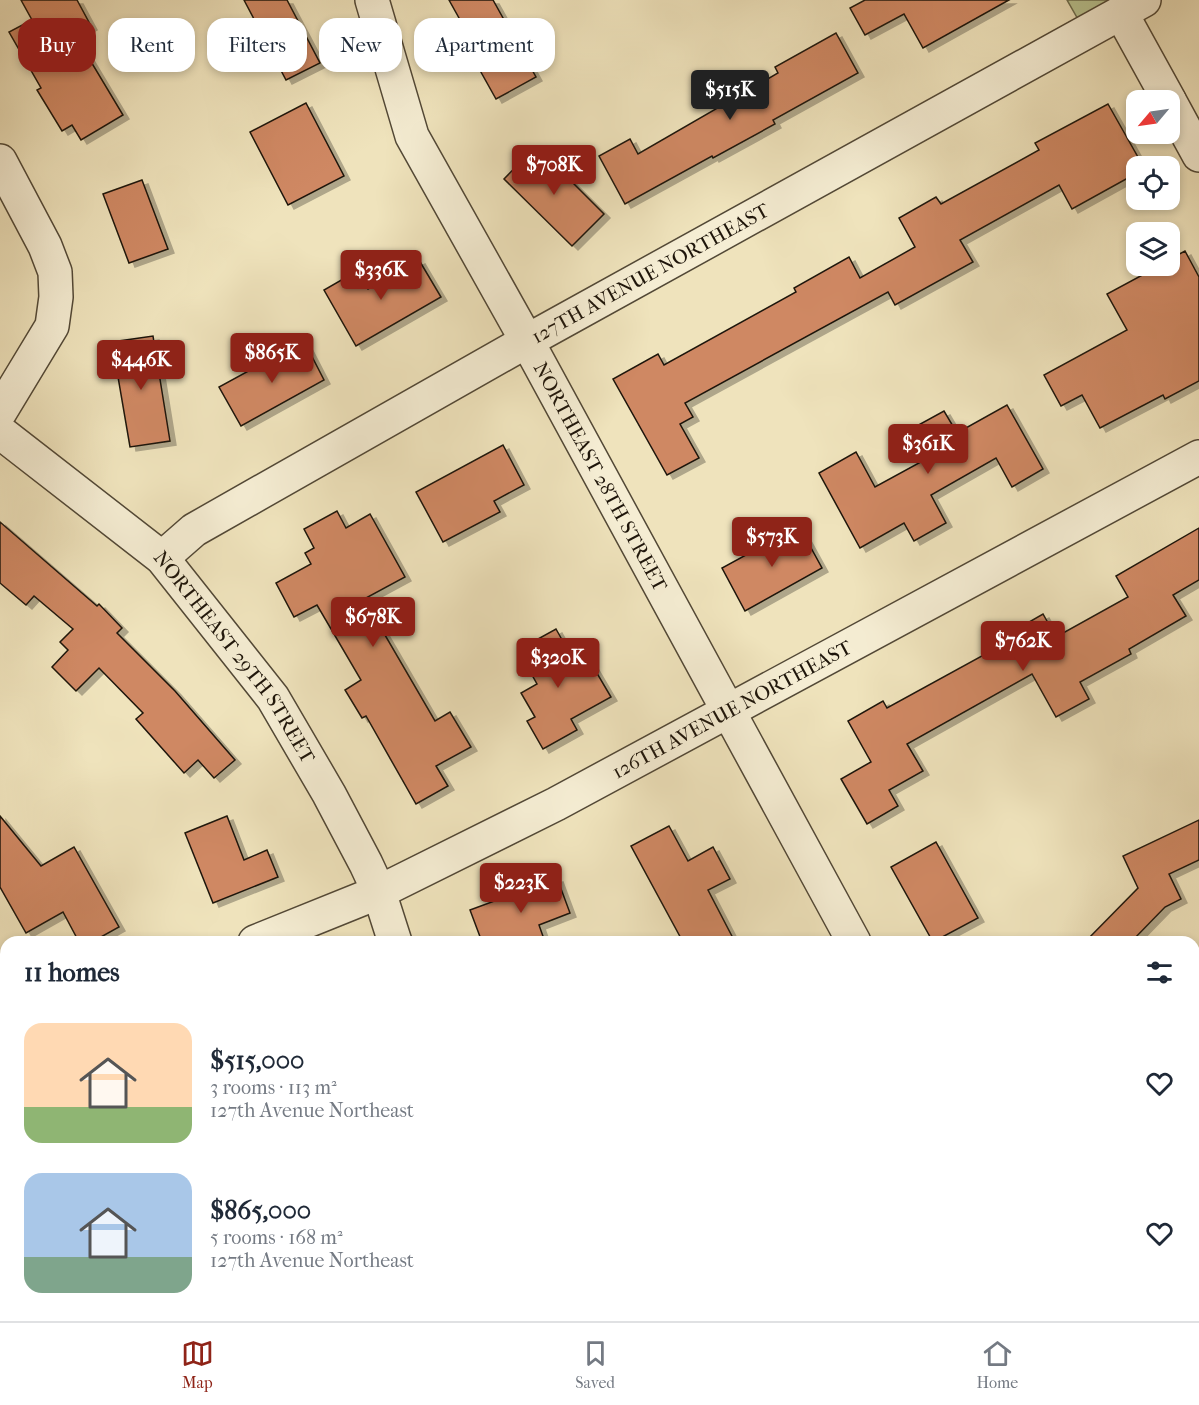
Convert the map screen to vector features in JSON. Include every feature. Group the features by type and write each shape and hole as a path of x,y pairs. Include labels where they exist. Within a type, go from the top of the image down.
{"street":[{"name":"NORTHEAST 28TH STREET","path":"372,0 412,136 527,341 851,936"},
{"name":"127TH AVENUE NORTHEAST","path":"162,558 194,530 527,341 1133,7"},
{"path":"1133,7 1165,90"},
{"path":"1180,121 1199,155"},
{"path":"0,161 45,246 55,272 56,297 52,326 0,412"},
{"name":"NORTHEAST 29TH STREET","path":"0,432 162,558 273,698 329,794 379,892 393,936"},
{"name":"126TH AVENUE NORTHEAST","path":"270,936 379,892 556,804 1199,457"}],"green space":[{"path":"1067,0 1133,0 1083,28"}],"building":[{"path":"21,0 77,0 87,18 31,18"},
{"path":"244,0 287,0 296,18 253,18"},
{"path":"449,0 493,0 503,18 459,18"},
{"path":"865,0 1009,0 923,48 904,14 865,35 850,8"},
{"path":"18,27 18,48 9,32"},
{"path":"836,33 858,73 773,120 775,124 625,204 599,156 630,139 638,154 778,73 775,67"},
{"path":"307,38 319,61 319,64 307,70"},
{"path":"96,70 123,115 81,140 72,125 62,131 37,90 41,88 32,72 96,72"},
{"path":"282,72 302,72 286,80"},
{"path":"481,72 533,72 536,77 496,99"},
{"path":"306,103 344,176 288,205 250,132"},
{"path":"1108,104 1126,136 1126,144 1131,144 1137,156 1126,156 1126,179 1072,209 1059,185 960,240 973,262 895,305 888,292 685,403 693,417 680,424 699,458 667,475 613,379 658,354 664,365 796,292 794,288 849,257 860,278 915,247 899,218 936,197 941,204 1039,150 1035,143"},
{"path":"536,146 604,214 572,246 504,179"},
{"path":"142,180 168,249 129,263 103,194"},
{"path":"1185,251 1199,277 1199,381 1165,399 1163,395 1100,428 1082,395 1061,406 1044,375 1127,330 1107,294 1140,276 1180,276 1180,254"},
{"path":"419,260 441,297 356,346 324,290 357,271 368,289"},
{"path":"153,336 170,441 130,447 112,342"},
{"path":"304,341 324,380 241,426 219,387"},
{"path":"1007,405 1043,469 1012,487 996,458 931,495 946,523 914,541 904,523 860,548 819,473 856,452 875,487 930,457 913,428 944,411 957,433"},
{"path":"503,445 524,485 494,501 500,512 443,542 416,492"},
{"path":"337,511 346,528 370,514 405,577 364,599 435,721 450,712 471,747 436,766 448,786 416,804 366,716 362,718 345,690 361,680 317,605 294,617 276,583 311,564 305,553 314,548 304,529"},
{"path":"0,522 97,606 99,604 122,628 117,633 175,691 235,760 214,778 198,760 184,773 136,719 143,713 99,668 76,691 52,667 68,650 60,642 73,629 34,596 26,605 0,583"},
{"path":"799,526 822,568 745,611 722,568"},
{"path":"1199,528 1199,580 1173,595 1186,616 1129,649 1131,654 1080,682 1089,699 1056,717 1032,674 907,744 923,771 889,790 898,806 867,824 841,779 871,762 848,721 883,701 887,708 1013,639 1010,633 1043,614 1056,637 1128,597 1116,576"},
{"path":"556,629 579,670 591,663 611,697 571,719 577,730 543,749 527,721 535,717 521,693 537,684 518,650"},
{"path":"0,816 41,866 74,847 119,927 103,936 76,936 63,912 26,933 0,887"},
{"path":"227,816 244,860 267,850 278,877 213,903 185,833"},
{"path":"1199,820 1199,860 1169,874 1181,899 1165,907 1137,936 1091,936 1138,888 1123,856"},
{"path":"669,826 688,861 713,847 730,879 708,890 732,936 680,936 631,846"},
{"path":"936,842 978,918 944,936 930,936 891,867"},
{"path":"557,878 570,913 539,925 543,936 480,936 470,910"}]}
